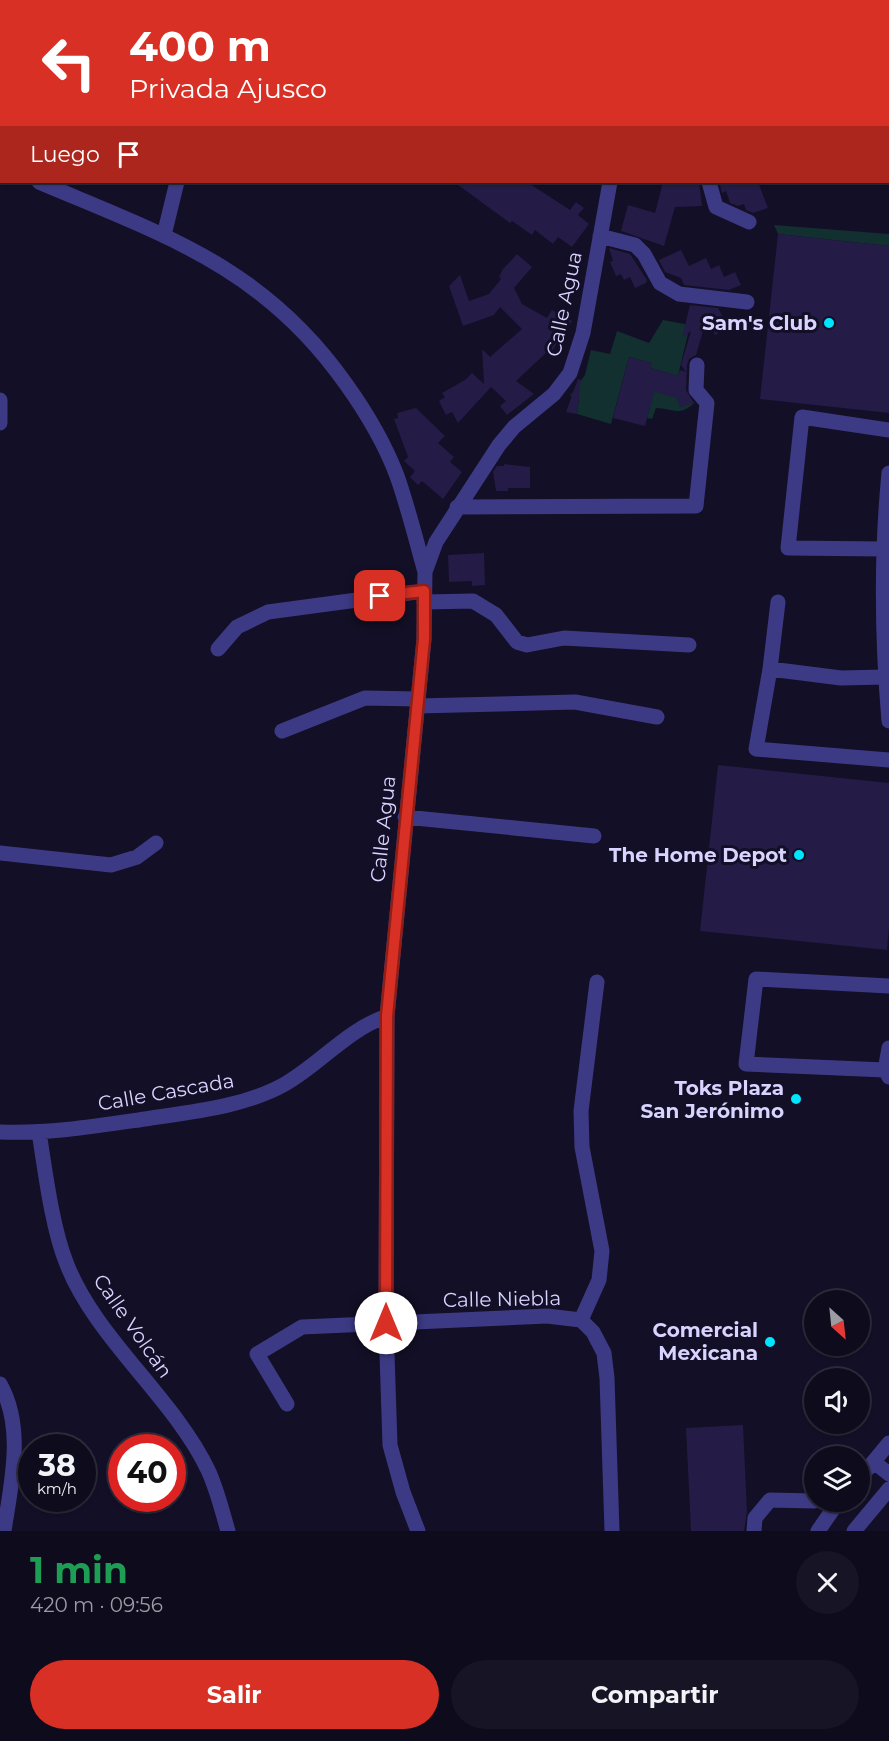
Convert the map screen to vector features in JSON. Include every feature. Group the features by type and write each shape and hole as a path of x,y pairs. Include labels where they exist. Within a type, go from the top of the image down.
{"street":[{"path":"41,183 164,235 242,278 287,314 325,354 364,410 396,475 425,572"},
{"path":"164,235 177,183"},
{"name":"Calle Agua","path":"418,1531 403,1492 390,1445 386,1323 387,1016 424,639 425,572 436,542 498,445 514,427 554,394 570,373 583,333 610,183"},
{"path":"709,183 716,207 748,222"},
{"path":"600,236 635,245 644,254 656,279 679,294 747,302"},
{"path":"457,507 696,506 707,403 699,395 695,385 697,365"},
{"path":"0,400 0,423"},
{"path":"884,549 788,548 802,417 889,430"},
{"path":"889,472 884,549 885,677 889,721"},
{"path":"218,649 237,627 268,612 424,597 473,601 496,615 516,642 527,645 564,638 689,645"},
{"path":"778,602 770,669 756,749 889,760"},
{"path":"770,669 841,678 885,677"},
{"path":"282,731 365,698 417,702 575,702 657,717"},
{"path":"405,817 594,836"},
{"path":"0,853 111,865 137,857 156,843"},
{"path":"889,986 756,979 746,1064 887,1074 889,1048"},
{"path":"581,1320 599,1280 602,1251 582,1147 581,1111 597,982"},
{"name":"Calle Cascada","path":"0,1132 39,1132 197,1112 244,1100 284,1084 322,1060 352,1032 387,1016"},
{"name":"Calle Volcán","path":"39,1132 65,1262 92,1308 184,1432 207,1469 228,1531"},
{"name":"Calle Niebla","path":"287,1404 257,1354 302,1327 547,1316 581,1320 593,1332 604,1353 608,1378 612,1531"},
{"path":"0,1384 6,1395 13,1428 14,1452 4,1509 4,1531"},
{"path":"870,1467 889,1443"},
{"path":"874,1462 889,1474"},
{"path":"854,1531 889,1489"},
{"path":"754,1531 755,1518 770,1500 804,1501"},
{"path":"818,1531 827,1512"}],"green space":[{"path":"774,225 889,234 889,246 778,234"},
{"path":"663,320 690,325 678,376 650,368 651,363 629,357 611,424 577,414 579,398 570,396 585,375 591,350 610,354 617,331 649,343"},
{"path":"673,385 680,407 695,402 680,411 656,408 652,419 647,418 650,407 645,389"}],"building":[{"path":"455,183 529,183 570,210 576,202 584,208 578,215 589,224 572,247 558,237 553,244 535,230 532,235 512,221 510,223"},
{"path":"663,183 699,183 702,206 675,207 664,246 621,231 628,205 655,213"},
{"path":"719,183 758,183 768,208 753,213 746,210 744,204 738,206 730,203 726,191 722,193"},
{"name":"Sam's Club","path":"778,234 889,246 889,413 760,399"},
{"path":"609,248 630,254 647,280 646,283 635,288 630,277 624,280 621,274 616,276 610,262 613,261"},
{"path":"681,250 689,266 706,258 711,269 719,265 724,277 735,272 741,285 729,290 684,285 681,278 665,272 659,260"},
{"path":"517,254 532,267 514,288 522,304 547,318 552,310 572,321 550,354 547,352 516,381 534,394 507,415 500,406 506,401 491,387 458,423 452,412 446,415 439,401 445,397 442,393 465,380 472,373 484,384 482,349 490,357 522,329 500,307 494,315 463,326 449,286 460,275 469,301 489,294 501,279 499,277 503,269"},
{"path":"690,305 718,308 729,328 715,335 707,317 696,355 689,359 687,365 686,390 694,403 680,407 677,398 654,392 645,426 613,418 629,357 652,363 650,368 678,376 680,370 686,372 681,365 691,331 682,338"},
{"path":"578,379 581,380 577,414 566,412"},
{"path":"416,408 445,436 438,443 454,457 450,462 462,472 443,499 422,481 418,485 410,477 415,471 404,461 408,457 394,419 398,418 397,413"},
{"path":"504,464 530,467 530,488 508,488 508,491 496,491 493,472 497,466 504,466"},
{"path":"484,553 485,585 472,586 472,581 449,582 448,555"},
{"name":"The Home Depot","path":"718,765 889,783 887,950 700,931"},
{"path":"743,1425 747,1512 744,1531 691,1531 686,1428"}],"place":[{"name":"Sam's Club","path":"829,323"},
{"name":"The Home Depot","path":"799,855"},
{"name":"Toks Plaza San Jerónimo","path":"796,1099"},
{"name":"Comercial Mexicana","path":"770,1342"}],"route":[{"path":"380,596 424,591 424,639 387,1016 386,1323"}]}
